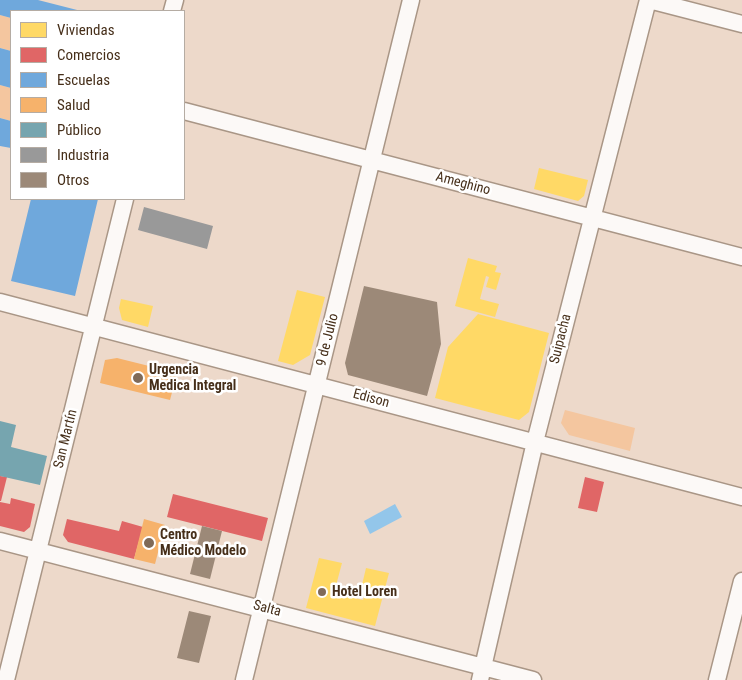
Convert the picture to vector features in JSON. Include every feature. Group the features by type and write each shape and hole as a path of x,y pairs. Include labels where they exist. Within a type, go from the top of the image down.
{"street":[{"name":"9 de Julio","path":"244,680 411,0"},
{"path":"648,0 742,24"},
{"name":"Suipacha","path":"482,673 535,442 648,0"},
{"name":"Ameghino","path":"185,111 742,257"},
{"name":"San Martín","path":"6,680 126,200"},
{"name":"Edison","path":"0,302 742,497"},
{"name":"Salta","path":"0,540 262,608 482,673 533,680"},
{"path":"717,680 742,582"}],"shaded area":[{"path":"0,15 10,18 10,51 0,48"},
{"path":"0,85 10,88 10,121 0,118"},
{"path":"565,410 635,428 630,451 569,435 561,423"}],"water":[{"path":"395,504 402,517 370,534 364,521"}],"building: Viviendas":[{"path":"539,168 588,180 584,196 578,201 534,189"},
{"path":"468,258 497,266 495,272 501,273 496,290 486,287 489,277 486,276 480,299 499,304 495,317 455,306"},
{"path":"297,290 325,297 310,355 293,365 278,361"},
{"path":"121,299 153,306 148,327 122,320 119,308"},
{"path":"478,314 549,333 529,412 519,420 435,398 448,347"},
{"name":"Hotel Loren","path":"319,558 342,563 334,593 363,600 366,590 361,589 366,568 389,573 375,626 306,608"}],"building: Comercios":[{"path":"0,476 7,477 1,501 0,501"},
{"path":"585,477 604,482 597,512 578,508"},
{"path":"173,494 268,518 262,541 167,517"},
{"path":"11,498 35,504 30,527 24,532 0,526 0,502 10,504"},
{"path":"67,519 119,531 122,521 143,527 134,559 68,542 63,535"}],"building: Escuelas":[{"path":"0,0 38,0 77,10 10,10 10,18 0,15"},
{"path":"0,48 10,51 10,88 0,85"},
{"path":"0,118 10,121 10,148 0,146"},
{"path":"31,200 98,200 75,296 11,281"}],"building: Salud":[{"name":"Urgencia Medica Integral","path":"117,358 177,373 170,400 100,383 105,360"},
{"name":"Centro Médico Modelo","path":"144,519 165,525 155,564 134,559"}],"building: Público":[{"path":"0,421 16,425 11,447 47,456 40,485 0,476"}],"building: Industria":[{"path":"144,207 213,226 207,249 138,230"}],"building: Otros":[{"path":"364,286 437,302 441,344 427,396 348,375 345,363"},
{"path":"202,526 222,531 210,579 190,574"},
{"path":"189,611 211,616 199,663 177,658"}],"place":[{"name":"Urgencia Medica Integral","path":"138,378"},
{"name":"Centro Médico Modelo","path":"149,543"},
{"name":"Hotel Loren","path":"322,592"}]}
